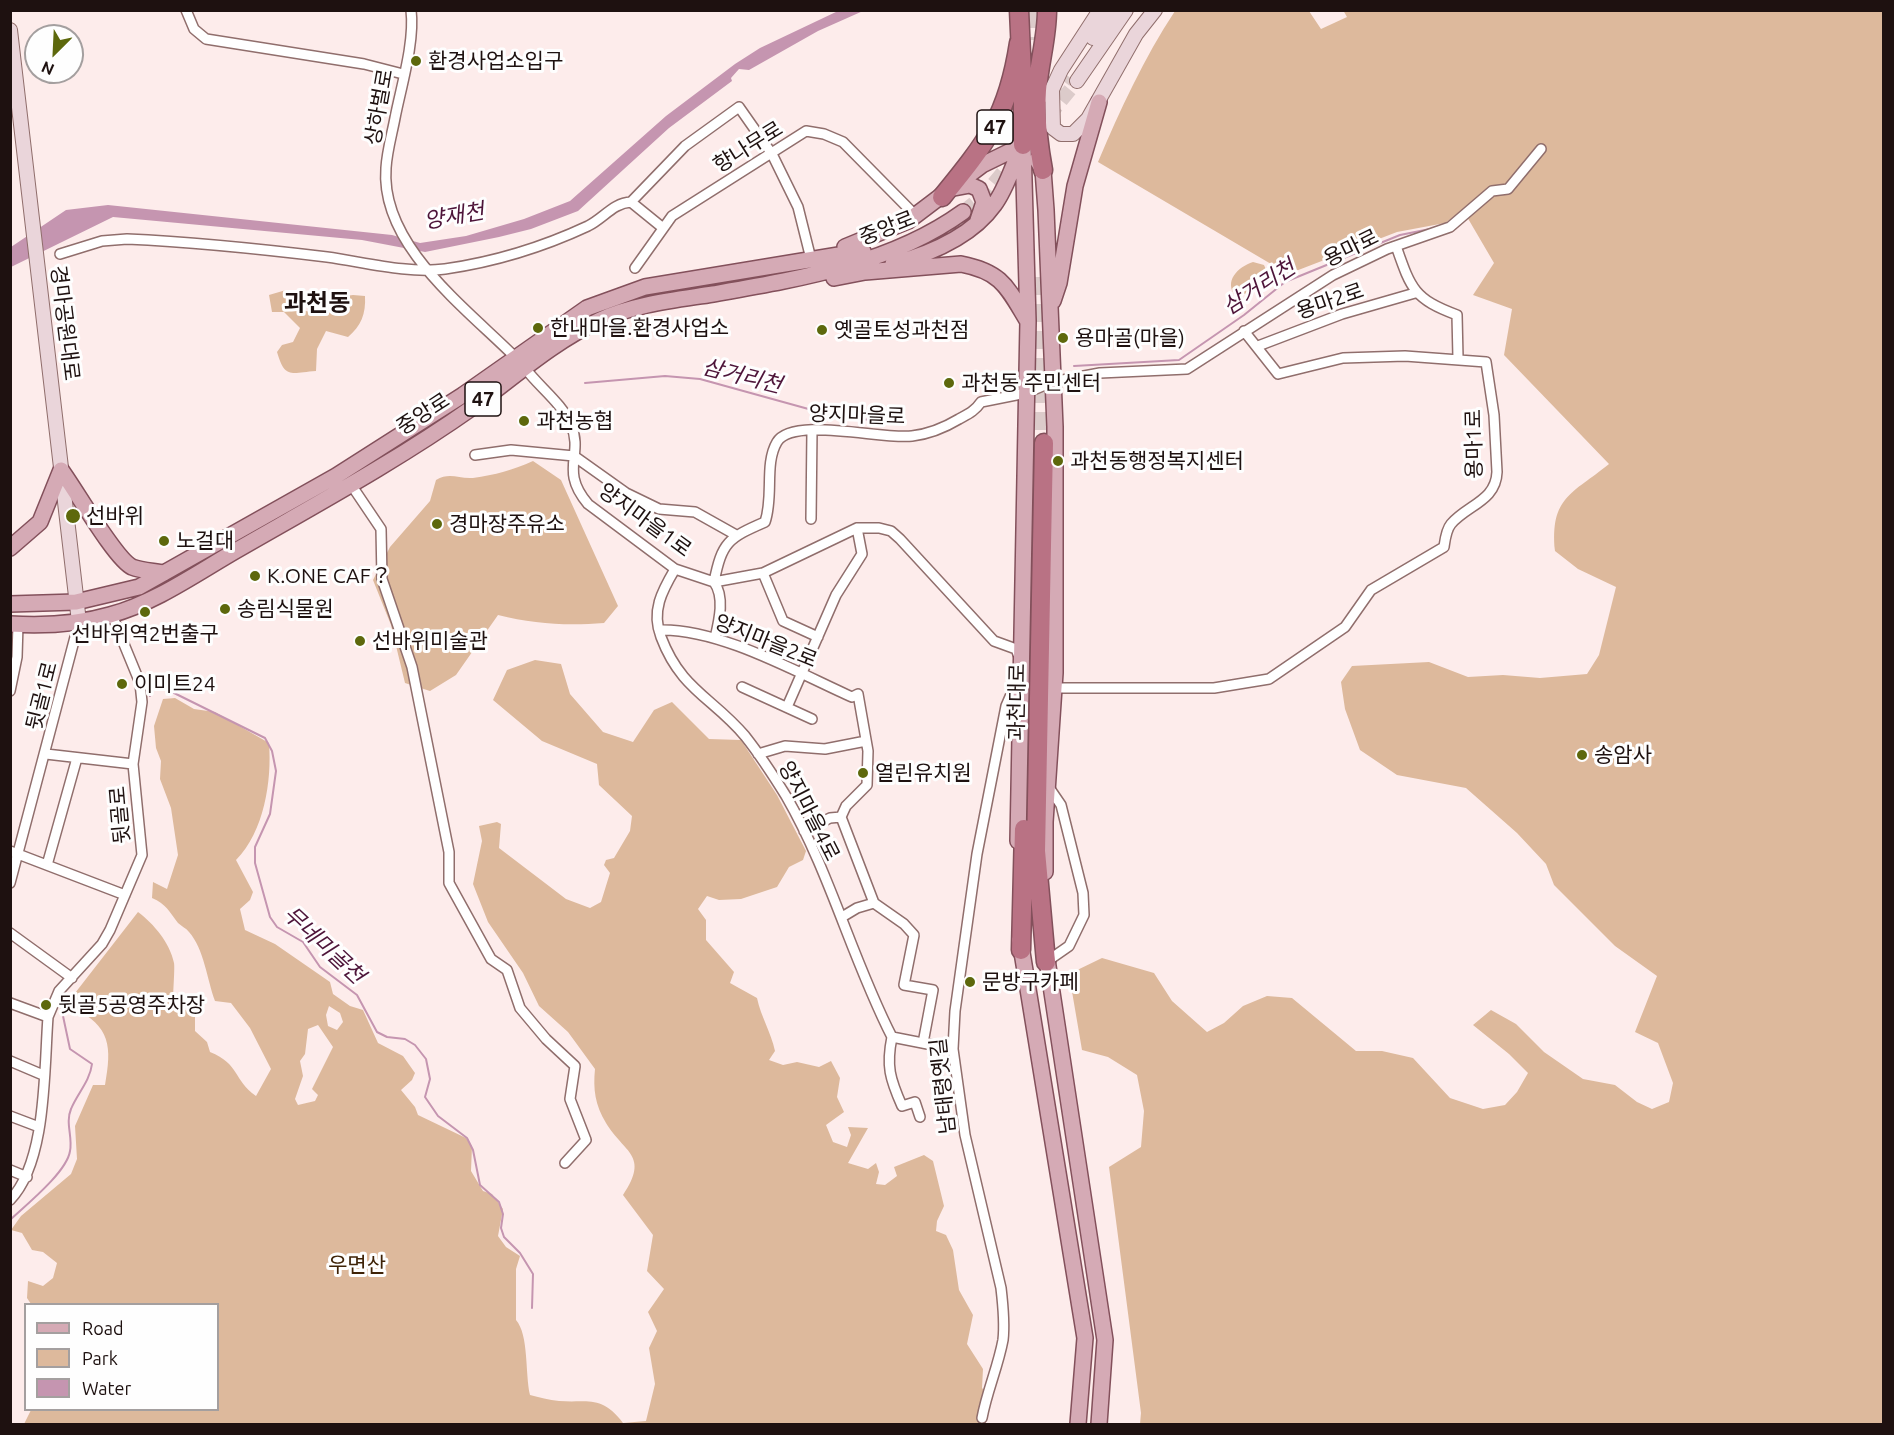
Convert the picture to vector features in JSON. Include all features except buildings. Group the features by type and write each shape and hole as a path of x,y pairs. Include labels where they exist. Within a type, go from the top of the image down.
{"highway":[{"name":"47","path":"953,201 999,118 1012,81 1019,43 1019,10"},
{"path":"1042,170 1036,127 1037,88 1044,51 1047,10"},
{"path":"1019,43 1023,97 1023,145"},
{"name":"과천대로","path":"1021,950 1040,443 1036,851 1046,962"}],"main road":[{"path":"1049,312 1059,283 1075,186 1099,102"},
{"path":"786,279 830,279 865,272 925,253 977,223 999,197 1023,145 1036,127"},
{"path":"1023,145 1034,153 1042,170 1055,427 1054,688 1045,822 1046,962 1105,1340 1098,1425"},
{"path":"953,201 986,163 1023,145"},
{"path":"1023,145 1028,321 1020,659 1018,924 1085,1338 1078,1425"},
{"path":"953,201 964,185 980,189 984,202 977,223"},
{"name":"47","path":"791,262 864,241 953,201"},
{"name":"중앙로","path":"14,624 79,622 112,615 169,589 352,486 471,408 568,319 615,297 677,281 858,253 918,229 953,201"},
{"name":"중앙로","path":"10,604 76,602 139,587 336,476 463,395 580,331 625,311 786,279 881,256 928,235 953,201"},
{"path":"865,272 961,264 981,268 1003,282 1028,321"},
{"path":"10,548 40,522 61,470"},
{"path":"61,470 81,496 114,552 131,567 164,573"}],"street":[{"path":"186,10 194,29 206,39 364,64 403,74"},
{"name":"상하벌로","path":"411,10 410,36 386,168 392,209 402,235 426,268"},
{"path":"1100,10 1052,90 1036,127 1048,134 1075,133 1099,102 1123,56 1155,10"},
{"path":"1113,10 1073,79 1126,10"},
{"name":"경마공원대로","path":"10,30 79,622"},
{"path":"1052,90 1053,126 1061,134"},
{"path":"60,254 102,241 127,238 445,269 509,256 591,225 621,203 631,202 685,146 739,107 771,154 798,207 810,255"},
{"name":"향나무로","path":"635,268 672,216 806,131 824,134 843,142 916,216"},
{"name":"용마로","path":"1026,393 1052,382 1100,373 1187,369 1333,275 1396,246 1450,227 1492,191 1508,189 1540,149"},
{"path":"631,202 663,228"},
{"path":"1396,246 1415,293 1437,307 1458,315 1458,358"},
{"path":"426,268 520,362"},
{"name":"용마2로","path":"1258,346 1342,314 1415,293"},
{"name":"용마1로","path":"1054,688 1214,688 1269,679 1346,627 1371,590 1444,547 1450,524 1491,493 1497,481 1494,415 1486,362 1458,358 1405,356 1343,358 1278,374 1244,331"},
{"name":"양지마을1로","path":"520,362 540,389 560,405 572,427 574,456 572,475 576,490 588,504 675,569 714,582 763,573 857,528"},
{"name":"양지마을로","path":"714,582 720,551 736,535 765,522 771,506 771,454 779,439 793,431 812,430 910,436 941,429 976,409 981,402 1026,393"},
{"path":"811,519 812,430"},
{"path":"475,455 511,450 574,456 626,494 659,509 695,512 736,535"},
{"path":"352,486 381,529 382,579 412,667 449,852 449,883 491,959 507,970 520,1008 546,1039 575,1066 570,1099 586,1140 565,1163"},
{"path":"787,707 836,595 862,554 857,528 891,531 994,641 1016,649 1020,659"},
{"name":"양지마을4로","path":"675,569 661,592 656,613 658,630 672,662 687,684 724,715 758,754 786,797 804,831 842,917 876,1006 892,1037"},
{"path":"763,573 783,621 818,637"},
{"path":"714,582 721,614 715,638"},
{"name":"뒷골로","path":"10,1200 27,1177 37,1148 48,1017 59,991 102,944 142,855 133,764 142,702 140,683 112,615"},
{"name":"뒷골1로","path":"10,883 15,852 46,754 79,622"},
{"path":"10,691 14,624"},
{"name":"양지마을2로","path":"658,630 683,629 715,638 852,697 858,694 866,741"},
{"name":"남태령옛길","path":"982,1418 987,1389 1003,1340 1004,1311 999,1279 965,1135 953,1049 955,1011 977,854 1006,706 1016,683 1020,680"},
{"path":"742,687 812,718"},
{"path":"758,754 784,746 825,749 866,741 867,784 846,806 841,817 874,903 904,924 914,935 904,985 933,990 923,1043"},
{"name":"뒷골로","path":"46,754 133,764"},
{"path":"47,865 77,758"},
{"path":"1046,962 1069,946 1084,915 1083,893 1061,805 1048,786"},
{"path":"804,831 830,818 841,817"},
{"path":"15,852 125,895"},
{"path":"842,917 857,908 874,903"},
{"path":"10,933 72,978"},
{"path":"10,1003 48,1017"},
{"path":"920,1117 915,1102 902,1106 893,1086 887,1060 892,1037 953,1049"},
{"path":"10,1061 43,1075"},
{"path":"10,1116 39,1127"},
{"path":"10,1170 27,1177"}],"green space":[{"path":"1343,10 1883,11 1883,1424 1140,1424 1141,1413 1109,1167 1141,1147 1144,1111 1137,1075 1108,1057 1082,1050 1069,974 1102,958 1154,973 1172,1001 1207,1032 1224,1023 1243,1006 1267,996 1292,998 1356,1051 1382,1051 1413,1058 1450,1098 1483,1109 1505,1105 1517,1092 1528,1073 1509,1054 1473,1025 1491,1010 1516,1024 1544,1052 1583,1079 1615,1085 1637,1102 1652,1109 1669,1102 1673,1083 1658,1043 1635,1032 1657,976 1615,946 1554,885 1546,864 1517,833 1466,788 1397,775 1360,750 1345,709 1341,682 1352,666 1429,662 1468,677 1503,675 1540,678 1587,674 1599,655 1616,587 1578,569 1555,551 1556,519 1566,498 1609,464 1504,355 1512,309 1473,295 1494,263 1463,210 1445,223 1397,232 1288,274 1098,162 1133,85 1175,11 1309,11 1321,29 1347,17"},
{"path":"1253,262 1264,265 1267,272 1250,292 1236,297 1231,285 1234,275 1242,267"},
{"path":"286,290 294,304 305,311 319,313 335,312 339,297 365,296 362,319 348,337 326,331 317,349 316,371 290,372 283,367 280,361 277,352 282,345 293,342 300,328 284,312 272,312 269,295"},
{"path":"533,461 561,480 618,606 604,623 551,624 498,615 456,675 430,691 405,683 391,625 373,580 390,547 430,501 436,480 446,476 473,478 489,475 511,470"},
{"name":"우면산","path":"535,660 561,664 570,694 603,732 633,742 654,710 672,702 709,739 741,740 777,795 806,851 803,860 789,867 777,887 741,899 719,900 707,896 698,909 706,920 706,940 734,972 730,983 757,998 775,1051 769,1060 783,1065 797,1062 819,1067 831,1061 840,1078 837,1097 844,1112 826,1125 833,1142 847,1147 851,1135 848,1127 868,1128 848,1163 868,1169 876,1163 879,1172 876,1184 885,1185 897,1176 894,1167 924,1155 933,1161 944,1206 937,1221 936,1231 946,1235 953,1250 959,1290 973,1315 967,1344 983,1369 982,1388 991,1398 985,1414 986,1424 24,1424 30,1411 219,1411 219,1303 30,1303 27,1298 28,1281 43,1286 53,1278 57,1263 43,1252 32,1250 22,1233 11,1230 21,1216 71,1174 77,1159 75,1126 93,1085 105,1085 108,1049 102,1030 86,1015 73,1008 72,997 138,912 150,922 169,948 174,965 173,1002 195,1016 195,1031 207,1042 210,1052 227,1062 243,1084 256,1096 271,1069 250,1028 231,1003 215,1001 202,956 194,939 164,905 152,898 153,882 167,889 178,855 171,808 160,779 161,761 156,748 154,726 163,699 175,698 194,709 215,712 269,743 269,773 260,821 246,848 236,860 253,892 250,900 240,909 245,930 275,944 330,982 333,994 350,1006 363,1010 378,1043 403,1056 415,1073 412,1080 401,1090 415,1107 418,1115 466,1138 472,1146 471,1171 483,1191 492,1194 503,1209 498,1236 506,1247 520,1256 516,1269 516,1320 525,1345 530,1395 555,1401 594,1402 608,1408 623,1423 646,1421 655,1384 649,1348 657,1331 648,1312 664,1289 647,1271 653,1235 623,1195 631,1182 634,1163 631,1155 613,1133 599,1110 594,1083 595,1069 568,1032 539,1006 523,973 488,922 473,884 482,841 479,826 497,822 501,824 499,848 566,899 590,908 601,902 610,873 604,865 606,860 614,858 630,831 632,816 599,785 597,764 542,741 493,700 507,670","holes":["329,1006 340,1013 343,1022 337,1030 328,1026 326,1015","318,1025 333,1047 312,1089 318,1095 315,1101 298,1105 295,1099 303,1076 300,1061 305,1054 308,1029"]}],"water":[{"path":"838,11 863,11 818,31 749,70 739,69 731,78 732,81 669,128 578,211 531,229 425,252 362,240 113,217 11,267 11,247 66,210 108,205 392,235 420,243 466,236 524,219 570,201 666,116 735,64 760,48"}],"waterway":[{"name":"삼거리천","path":"1074,366 1179,360 1244,315 1285,282 1400,235 1435,228"},
{"name":"삼거리천","path":"585,383 665,376 700,379 841,418 889,421"},
{"name":"무네미골천","path":"145,685 168,690 265,738 272,751 276,771 270,814 255,847 255,863 270,917 277,927 303,942 320,967 357,995 377,1032 387,1037 405,1039 415,1045 426,1059 430,1079 425,1097 438,1116 467,1138 473,1150 480,1185 499,1202 503,1214 501,1228 504,1237 520,1253 533,1274 532,1308"},
{"path":"145,685 150,696"},
{"path":"10,1220 62,1169 70,1151 69,1114 89,1076 92,1064 70,1049 63,1016"}],"tunnel":[{"path":"1038,10 1038,40"},
{"path":"1051,98 1068,76"},
{"path":"1048,117 1077,81"},
{"path":"963,212 985,194 1013,160"},
{"path":"1042,277 1044,443"}],"place":[{"name":"환경사업소입구","path":"416,61"},
{"name":"한내마을.환경사업소","path":"538,328"},
{"name":"옛골토성과천점","path":"822,330"},
{"name":"용마골(마을)","path":"1063,338"},
{"name":"과천동 주민센터","path":"949,383"},
{"name":"과천농협","path":"524,421"},
{"name":"과천동행정복지센터","path":"1058,461"},
{"name":"선바위","path":"73,516"},
{"name":"경마장주유소","path":"437,524"},
{"name":"노걸대","path":"164,541"},
{"name":"K.ONE CAF？","path":"255,576"},
{"name":"송림식물원","path":"225,609"},
{"name":"선바위역2번출구","path":"145,612"},
{"name":"선바위미술관","path":"360,641"},
{"name":"이미트24","path":"122,684"},
{"name":"송암사","path":"1582,755"},
{"name":"열린유치원","path":"863,773"},
{"name":"문방구카페","path":"970,982"},
{"name":"뒷골5공영주차장","path":"46,1005"}],"district":[{"name":"과천동","path":"317,303"}],"water label":[{"name":"양재천","path":"454,216"}]}
